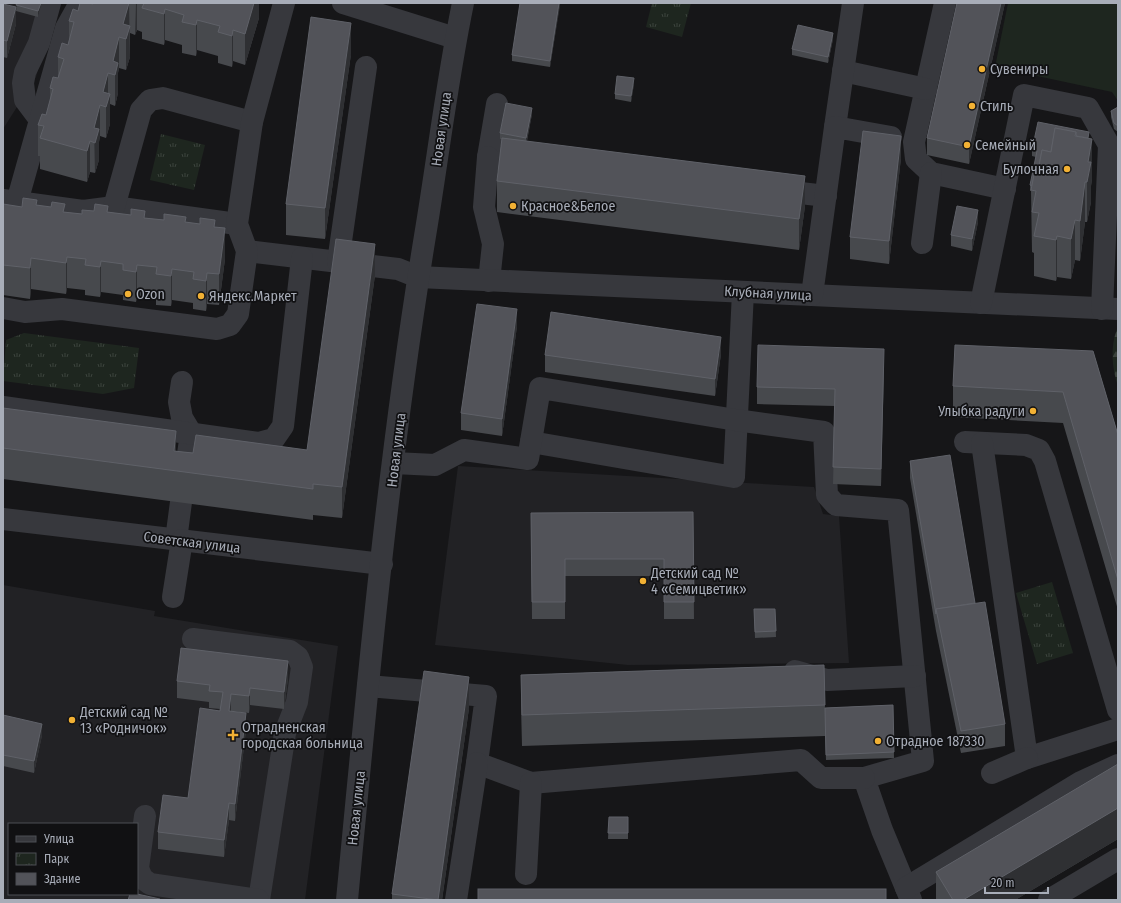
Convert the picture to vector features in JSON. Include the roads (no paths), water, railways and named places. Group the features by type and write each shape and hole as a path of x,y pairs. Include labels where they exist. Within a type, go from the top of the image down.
{"street":[{"path":"40,120 25,100 22,83 25,72 39,43 50,3"},
{"path":"80,3 66,28 40,120 10,201 82,211 114,207 237,224"},
{"path":"3,308 25,312 62,309 217,329 230,325 238,314 247,251 237,224 252,122 284,3"},
{"path":"343,3 456,38"},
{"name":"Новая улица","path":"347,900 368,686 394,463 418,277 456,38 463,3"},
{"path":"812,295 853,3"},
{"path":"945,3 914,142 916,159 931,173 1005,189"},
{"path":"338,262 366,67"},
{"path":"843,71 926,89"},
{"path":"981,303 1024,95 1088,108 1109,145 1110,309"},
{"path":"114,207 141,110 150,100 163,98 252,122"},
{"path":"489,281 493,244 484,207 488,156 497,104"},
{"path":"835,127 914,142"},
{"path":"488,156 549,164"},
{"path":"922,243 931,173"},
{"path":"752,187 826,196"},
{"name":"Клубная улица","path":"247,251 398,269 418,277 1110,309"},
{"path":"3,407 259,443 274,439 284,426 302,258"},
{"path":"531,442 734,477 743,292"},
{"path":"173,597 182,493 191,433 182,418 179,402 182,382"},
{"path":"394,463 435,465 464,450 528,459 540,388 736,420 824,432 827,495 836,505 898,510 923,761 864,778 820,778 801,760 531,783 477,763"},
{"path":"1027,758 974,443 1026,445 1039,450 1118,710"},
{"name":"Советская улица","path":"3,519 382,564"},
{"path":"145,816 138,868 142,878 150,884 258,900 285,734 297,702 302,667 298,657 290,651 194,638"},
{"path":"787,670 802,672 826,680 915,676"},
{"path":"368,686 486,696 456,900"},
{"path":"992,773 1027,758 1118,729"},
{"path":"864,778 882,830 908,894 1081,782 1118,765"},
{"path":"526,874 531,783"},
{"path":"1049,900 1118,859"}],"place":[{"name":"Сувениры","path":"982,69"},
{"name":"Стиль","path":"972,106"},
{"name":"Семейный","path":"967,145"},
{"name":"Булочная","path":"1067,169"},
{"name":"Красное&Белое","path":"513,206"},
{"name":"Ozon","path":"128,294"},
{"name":"Яндекс.Маркет","path":"201,296"},
{"name":"Улыбка радуги","path":"1033,411"},
{"name":"Детский сад № 4 «Семицветик»","path":"643,581"},
{"name":"Детский сад № 13 «Родничок»","path":"72,720"},
{"name":"Отрадненская городская больница","path":"233,735"},
{"name":"Отрадное 187330","path":"878,741"}]}
